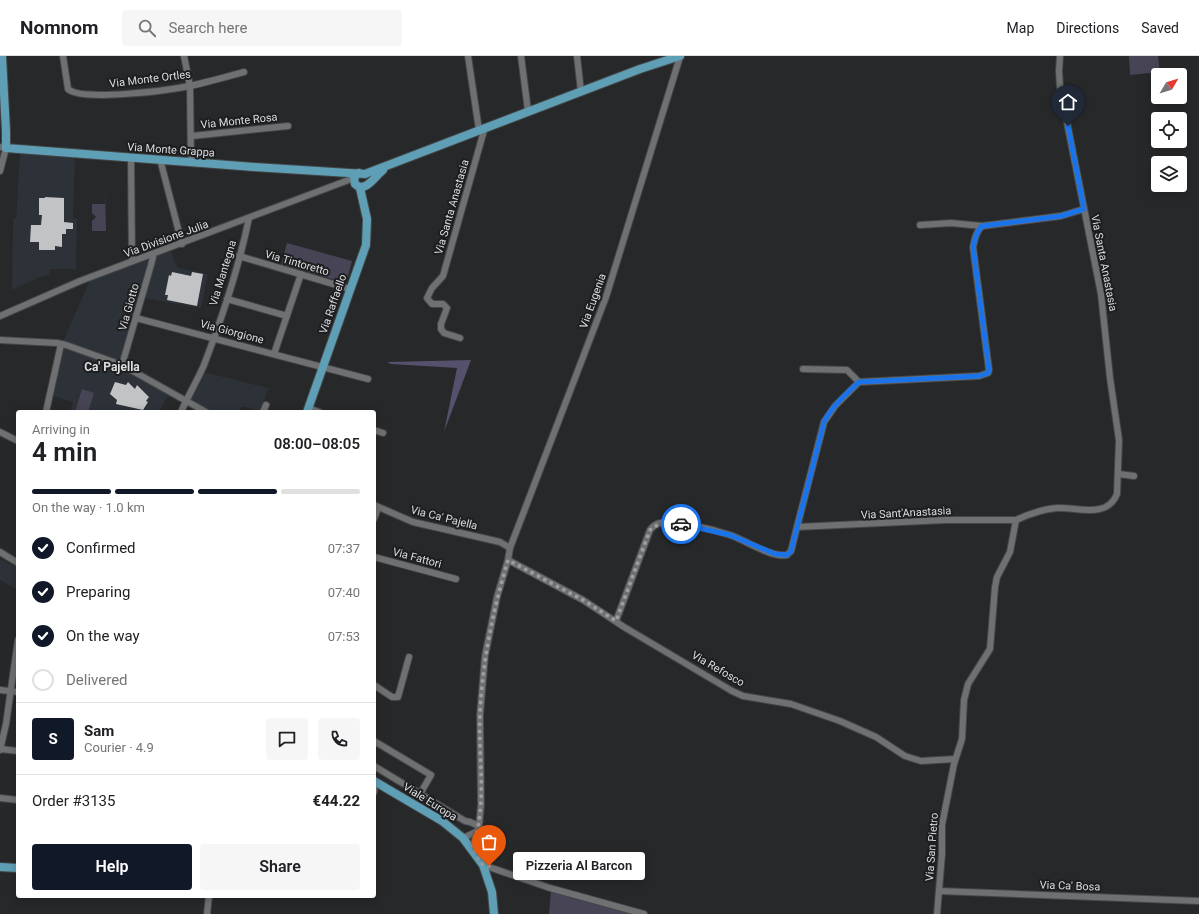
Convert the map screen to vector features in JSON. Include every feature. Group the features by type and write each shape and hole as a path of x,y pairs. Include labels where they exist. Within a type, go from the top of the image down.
{"main road":[{"path":"2,56 6,132 3,148"},
{"path":"361,181 390,164 482,128 679,56"},
{"name":"Via Monte Grappa","path":"3,148 254,167 300,169 341,173 361,181"},
{"name":"Via Raffaello","path":"308,410 366,245 367,219 361,181"},
{"name":"Viale Europa","path":"376,782 442,821 463,838 472,848 483,865 492,892 494,914"},
{"path":"0,867 16,868"}],"street":[{"name":"Via Monte Ortles","path":"63,56 68,89 74,93 137,93 190,86 244,72"},
{"path":"184,56 190,86 192,136 191,162"},
{"path":"468,56 482,128"},
{"path":"521,56 528,111"},
{"path":"576,56 581,92"},
{"name":"Via Eugenia","path":"510,548 606,297 679,56"},
{"name":"Via Santa Anastasia","path":"1016,520 1026,515 1049,510 1098,510 1105,508 1111,505 1117,494 1119,474 1119,440 1110,378 1104,317 1092,243 1060,87 1058,71 1060,56"},
{"name":"Via Monte Rosa","path":"192,136 288,126"},
{"name":"Via Santa Anastasia","path":"460,338 444,333 441,329 441,324 447,308 443,304 432,304 427,298 432,288 443,276 482,128"},
{"path":"0,171 3,148"},
{"path":"131,158 132,261"},
{"path":"160,159 182,244"},
{"name":"Via Divisione Julia","path":"0,316 132,261 182,244 340,184 361,181"},
{"path":"920,225 950,223 982,226 1061,216 1084,209"},
{"name":"Via Mantegna","path":"182,410 203,366 227,299 249,218"},
{"path":"616,621 650,530 657,524 670,522 690,525 730,535 775,554 783,556 787,555 791,551 824,422 830,411 859,382 979,376 988,373 989,370 973,247 978,230 982,226"},
{"name":"Via Giotto","path":"122,365 151,265 153,257 152,254"},
{"name":"Via Tintoretto","path":"239,256 350,290"},
{"path":"274,354 300,274"},
{"path":"227,299 287,316"},
{"name":"Via Giorgione","path":"136,318 368,378"},
{"path":"0,340 61,344 122,365 203,410"},
{"path":"46,410 61,344"},
{"path":"803,369 847,370 859,382"},
{"path":"264,410 266,405"},
{"path":"376,431 384,433"},
{"path":"0,432 16,440"},
{"path":"1119,474 1134,476"},
{"name":"Via Ca' Pajella","path":"376,507 413,522 500,542 510,548"},
{"name":"Via Sant'Anastasia","path":"797,527 945,520 1016,520"},
{"path":"955,759 962,739 964,700 968,684 990,649 997,577 1010,552 1016,520"},
{"path":"472,848 478,829 481,805 480,715 486,656 497,597 510,548"},
{"path":"0,552 16,562"},
{"name":"Via Fattori","path":"376,558 456,579"},
{"name":"Via Refosco","path":"508,560 583,600 678,657 714,681 743,696 791,704 840,721 876,738 905,756 921,761 955,759"},
{"path":"16,653 6,724 0,749 16,751"},
{"path":"376,686 392,696 398,697 408,657"},
{"path":"0,690 16,692"},
{"path":"376,742 432,775 420,794"},
{"name":"Via San Pietro","path":"938,914 942,825 955,759"},
{"name":"Viale Europa","path":"376,767 465,822 470,822 478,829"},
{"path":"0,798 16,800"},
{"path":"463,838 478,829"},
{"path":"483,865 550,888 644,914"},
{"name":"Via Ca' Bosa","path":"939,891 1199,901"},
{"path":"208,914 209,898"}],"shaded area":[{"path":"1129,56 1158,56 1160,68 1151,68 1151,73 1130,75"},
{"path":"20,153 75,154 73,218 77,219 76,269 50,269 50,275 42,276 12,290 13,219 16,218"},
{"path":"105,190 106,231 92,231 92,221 96,217 92,213 92,204 105,204"},
{"path":"287,243 352,261 347,280 343,282 281,265"},
{"path":"170,250 178,268 208,274 201,308 143,298 125,362 171,390 160,410 71,410 73,402 48,394 62,344 90,280 142,262"},
{"path":"471,360 444,432 457,368 391,364 387,362"},
{"path":"204,372 272,389 268,389 261,410 254,410 242,406 239,410 208,410 190,400"},
{"path":"82,389 94,393 89,410 76,410"},
{"path":"0,559 16,567 16,589 0,580"},
{"path":"551,890 572,898 633,914 549,914"}],"building":[{"path":"39,198 64,198 64,222 73,223 73,229 66,229 66,234 62,234 62,247 55,246 55,250 39,250 39,242 30,242 31,225 41,225 42,215 39,215"},
{"path":"172,272 191,276 192,272 203,274 197,306 167,300 168,295 165,295 169,275 171,276"},
{"path":"115,382 126,385 128,382 135,389 137,385 149,397 143,410 116,404 117,400 110,394"}],"way so far":[{"path":"489,866 483,865 472,848 479,826 481,805 480,715 486,656 497,597 508,560 583,600 616,621 650,530 653,526 662,522 681,524"}],"place":[{"name":"Pizzeria Al Barcon","path":"489,866"}],"district":[{"name":"Ca' Pajella","path":"112,367"}],"route":[{"path":"681,524 730,535 775,554 783,556 787,555 791,551 824,422 830,411 859,382 979,376 988,373 989,370 973,247 975,237 978,230 982,226 1004,222 1061,216 1084,209 1079,176 1068,126"}]}
